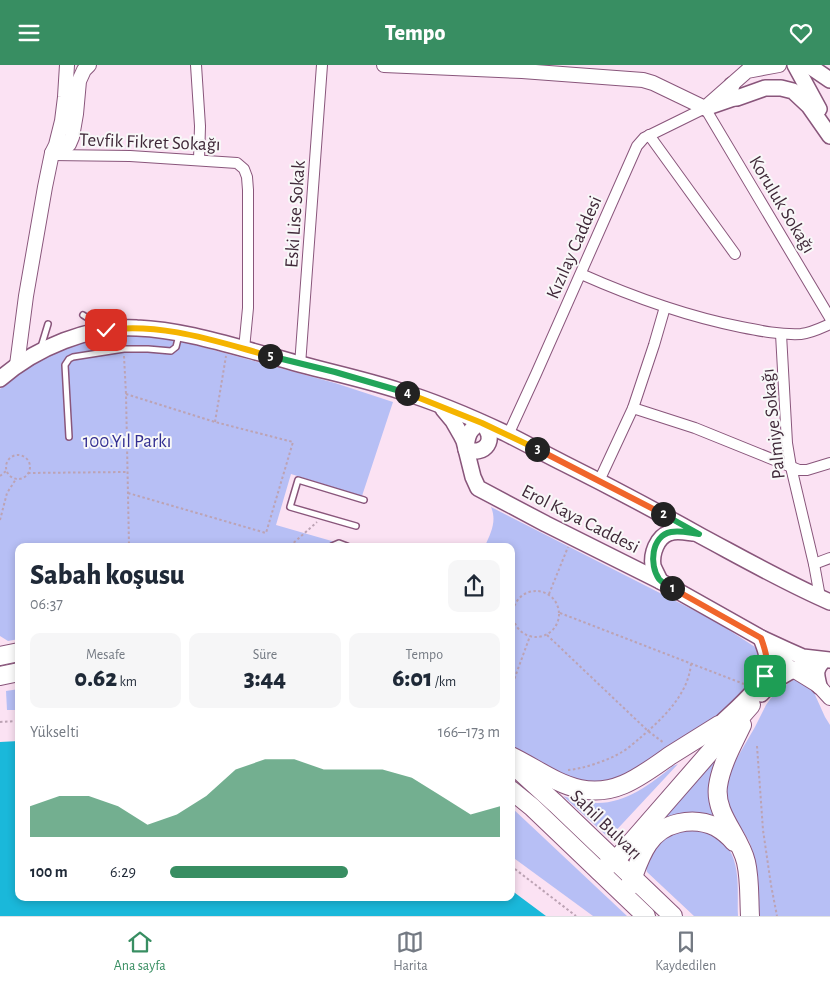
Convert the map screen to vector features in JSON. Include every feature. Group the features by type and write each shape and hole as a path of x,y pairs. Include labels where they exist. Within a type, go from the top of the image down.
{"highway":[{"path":"0,676 15,673"},
{"path":"750,916 746,862 742,849 724,817 718,796 718,786 723,766 754,697"},
{"path":"611,857 754,697"},
{"path":"515,758 567,785 581,789 615,788 629,783 651,770 720,725"},
{"path":"599,871 720,725"},
{"name":"Sahil Bulvarı","path":"515,767 673,916"},
{"name":"Sahil Bulvarı","path":"515,793 532,807 646,916"},
{"path":"626,897 644,851 649,842 664,828 689,822 707,824 724,832 742,849"}],"main road":[{"path":"795,65 820,81 830,127"},
{"path":"807,65 820,81 830,107"},
{"path":"705,108 733,91 781,88 793,91 809,106 830,136"},
{"name":"Erol Kaya Caddesi","path":"0,379 17,365 40,352 72,338 106,330 135,327 180,334 300,365 335,372 401,391 508,435 599,481 760,568 825,600"},
{"name":"Erol Kaya Caddesi","path":"440,406 453,421 464,441 468,461 478,488 660,581 787,651 803,657 827,661"},
{"path":"482,423 487,428 489,434 490,440 488,445 478,451 466,449 470,431 476,425 482,423"},
{"path":"660,581 653,566 653,558 655,548 660,539 670,532 699,534"},
{"path":"754,697 768,667 767,656 761,638"},
{"path":"720,725 779,677 811,664 827,661"},
{"path":"819,686 816,674 817,667 827,661"}],"street":[{"path":"17,365 27,287 52,154 52,135 58,98 59,65"},
{"path":"52,154 63,115 67,65"},
{"path":"52,154 65,148 72,137 79,81 89,65"},
{"path":"196,65 200,126 199,160"},
{"name":"Eski Lise Sokak","path":"300,365 322,65"},
{"path":"384,65 522,71 643,80 705,108"},
{"path":"733,91 747,71 778,65"},
{"name":"Kızılay Caddesi","path":"508,435 638,146 649,135 705,108"},
{"name":"Koruluk Sokağı","path":"705,108 830,318"},
{"path":"649,135 735,254"},
{"name":"Tevfik Fikret Sokağı","path":"52,154 199,160 237,163 244,169 248,190 248,308 244,349"},
{"path":"581,274 664,307 713,321 781,334 818,330 830,324"},
{"path":"599,481 633,408 654,345 664,307"},
{"name":"Palmiye Sokağı","path":"781,334 787,443 814,564 825,600"},
{"path":"633,408 695,428 799,470 807,470 830,463"},
{"path":"814,564 830,558"},
{"path":"761,638 779,658 819,686 830,697"}],"lane":[{"path":"82,315 106,330"},
{"path":"40,352 48,324"},
{"path":"69,437 67,361 73,357 124,349 171,351 176,347 180,334"},
{"path":"356,526 290,507 298,480 364,500"}],"path":[{"path":"215,422 228,345"},
{"path":"124,349 129,543"},
{"path":"126,393 215,422 293,442 266,533 128,493"},
{"path":"19,454 26,458 30,465 28,473 23,478 16,479 12,477 6,467 8,459 19,454"},
{"path":"0,476 7,471"},
{"path":"28,473 127,472"},
{"path":"0,520 8,493 16,479"},
{"path":"293,543 323,517"},
{"path":"548,594 572,537"},
{"path":"515,604 526,593 534,590 541,591 554,599 560,613 556,626 547,635 530,636 520,630"},
{"path":"515,604 526,593 542,591 554,599 560,613 559,620 552,631 536,637 520,630 515,621"},
{"path":"560,613 691,664 754,697"},
{"path":"547,635 648,731 676,752"},
{"path":"515,677 530,636"},
{"path":"561,771 571,770 608,759 623,751 648,731 675,703 690,672 691,664"},
{"path":"0,722 15,721"},
{"path":"757,746 763,830 777,916"},
{"path":"515,869 576,916"}],"green space":[{"name":"100.Yıl Parkı","path":"130,335 158,337 184,342 335,383 393,402 362,496 291,474 276,525 339,543 15,543 15,640 8,641 0,636 0,389 13,377 43,357 77,344"},
{"path":"491,507 715,621 760,652 763,684 628,782 567,784 515,747 515,543 486,543 491,532 493,512"},
{"path":"807,677 830,725 830,916 758,916 753,852 749,841 729,808 726,798 726,777 771,698 790,682"},
{"path":"15,690 15,710 7,710 6,691"},
{"path":"729,745 717,818 688,813 659,820 710,764"},
{"path":"678,764 609,838 563,796 598,803 622,799 643,788"},
{"path":"515,811 627,916 593,916 515,859"},
{"path":"696,828 714,835 730,850 738,882 738,916 694,916 647,872 648,860 660,842 675,831"}],"shaded area":[{"path":"15,741 15,901 515,901 515,893 546,916 0,916 0,742"}],"route":[{"path":"106,330 135,327 185,335 300,365 335,372 401,391 506,433 653,509 699,534 670,532 660,539 655,548 653,566 660,581 761,638 767,656 768,667 765,676"}]}
